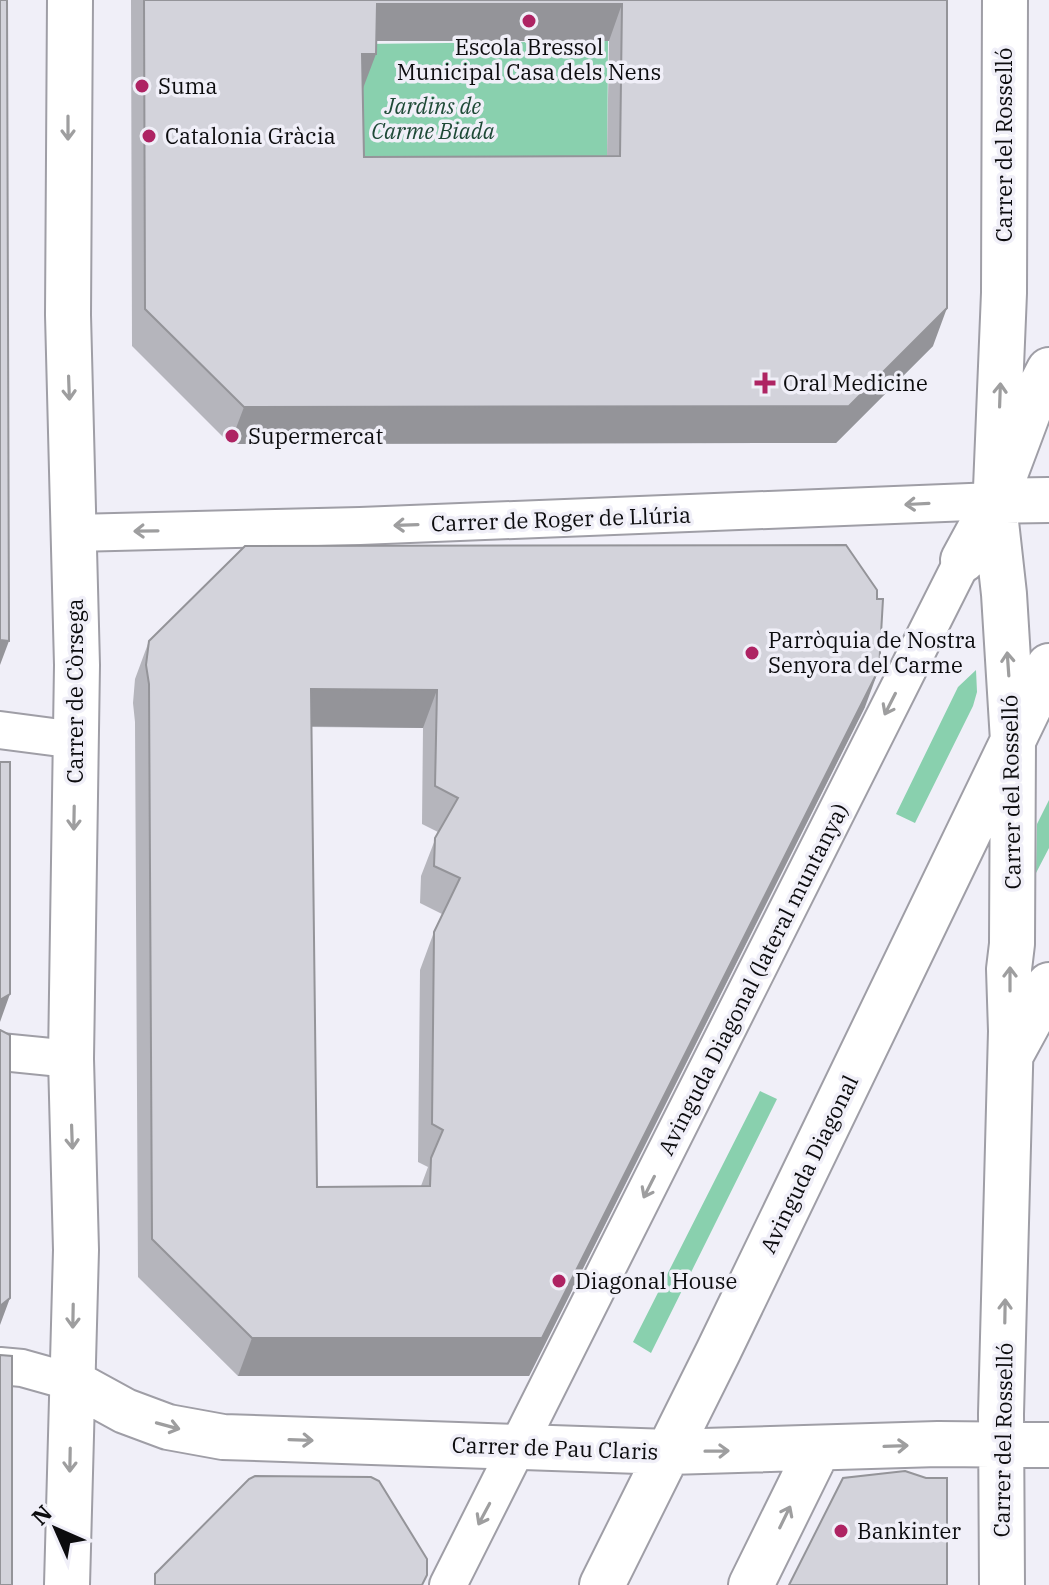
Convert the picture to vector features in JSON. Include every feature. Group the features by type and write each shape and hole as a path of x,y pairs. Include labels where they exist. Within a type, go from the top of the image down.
{"main road":[{"name":"Carrer de Còrsega","path":"67,1585 76,1250 71,1059 76,740 68,344 70,0"},
{"name":"Carrer del Rosselló","path":"1002,1585 1001,1414 1010,1057 1013,741 995,501 1004,293 1005,0"},
{"name":"Avinguda Diagonal (lateral muntanya)","path":"963,560 995,501 1031,405 1049,370"},
{"name":"Carrer de Roger de Llúria","path":"995,501 1049,500"},
{"name":"Avinguda Diagonal","path":"602,1585 1049,666"},
{"name":"Avinguda Diagonal","path":"1013,741 1049,715"},
{"path":"1010,1057 1049,985"},
{"name":"Carrer de Pau Claris","path":"72,1382 114,1406 154,1422 223,1437 669,1452 938,1444 1049,1445"},
{"path":"751,1585 818,1449"}],"street":[{"name":"Carrer de Roger de Llúria","path":"74,533 360,526 995,501"},
{"name":"Avinguda Diagonal (lateral muntanya)","path":"448,1585 963,560"},
{"path":"0,730 76,740"},
{"path":"0,1052 71,1059"},
{"path":"0,1366 22,1368 72,1382"}],"green space":[{"name":"Jardins de Carme Biada","path":"608,41 607,194 350,186 363,44"},
{"path":"976,670 977,692 973,706 915,823 896,814 958,687"},
{"path":"1049,800 1049,848 1036,873 1037,824"},
{"path":"760,1091 777,1099 651,1353 633,1342"}],"building":[{"path":"0,0 7,0 9,641 0,640"},
{"path":"144,0 947,0 947,308 849,406 244,407 145,309","holes":["377,4 622,4 620,156 364,157 362,54 376,54"]},
{"path":"846,545 877,590 877,599 883,599 879,669 542,1338 252,1338 152,1239 149,684 146,665 149,641 245,546","holes":["311,689 437,690 435,786 458,798 435,838 434,866 460,878 434,932 432,1124 443,1130 431,1158 430,1186 317,1187"]},
{"path":"0,762 10,762 10,994 0,1000"},
{"path":"0,1030 10,1035 10,1298 0,1306"},
{"path":"0,1355 12,1356 12,1585 0,1585"},
{"path":"905,1471 926,1478 947,1478 947,1585 789,1585 843,1478"},
{"path":"255,1476 371,1477 379,1481 427,1559 427,1575 422,1585 155,1585 155,1574"}],"place":[{"name":"Escola Bressol Municipal Casa dels Nens","path":"529,21"},
{"name":"Suma","path":"142,86"},
{"name":"Catalonia Gràcia","path":"149,136"},
{"name":"Oral Medicine","path":"765,383"},
{"name":"Supermercat","path":"232,436"},
{"name":"Parròquia de Nostra Senyora del Carme","path":"752,653"},
{"name":"Diagonal House","path":"559,1281"},
{"name":"Bankinter","path":"841,1531"}]}
